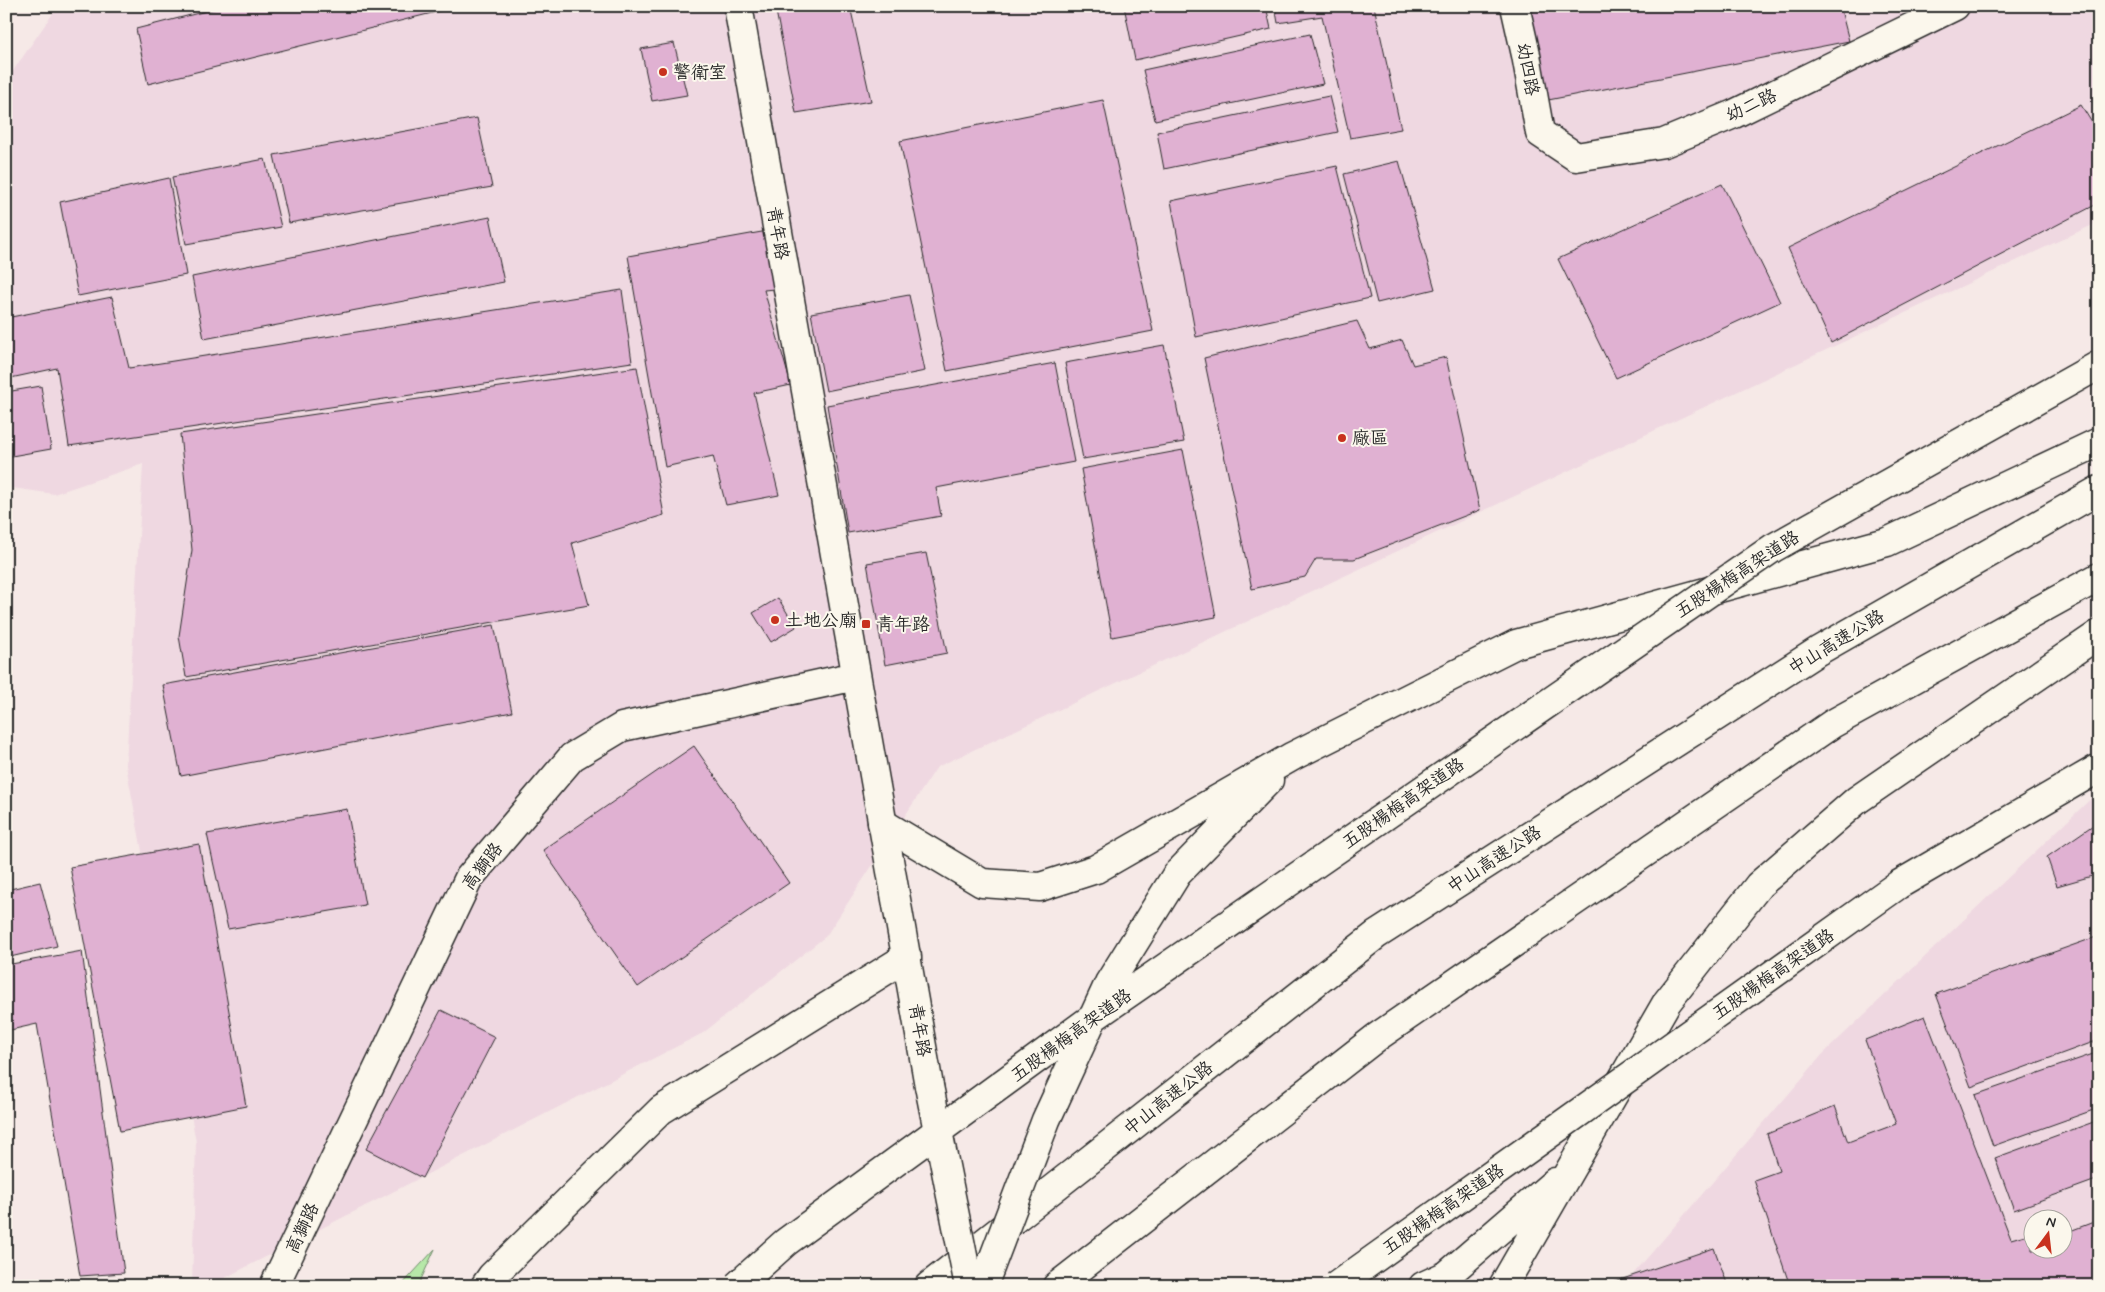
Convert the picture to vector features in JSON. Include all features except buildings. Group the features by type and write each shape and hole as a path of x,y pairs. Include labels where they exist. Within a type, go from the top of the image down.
{"main road":[{"name":"青年路","path":"738,6 882,823 968,1286"},
{"name":"幼四路","path":"1515,6 1540,133"},
{"name":"幼二路","path":"1540,133 1576,157 1664,143 1734,114 1955,6"},
{"name":"五股楊梅高架道路","path":"737,1286 786,1242 1091,1020 1773,548 2099,365"},
{"path":"882,823 982,883 1040,887 1096,869 1293,756 1516,644 1886,542 2099,442"},
{"name":"中山高速公路","path":"929,1286 1376,935 1818,651 2099,490"},
{"path":"1057,1286 1377,1037 1824,730 2099,577"},
{"path":"1503,1286 1667,1002 1759,885 1857,800 2099,634"},
{"name":"高獅路","path":"274,1286 469,878 572,757 622,727 856,676"},
{"path":"983,1286 1046,1120 1106,991 1177,874 1293,756"},
{"name":"五股楊梅高架道路","path":"1336,1286 1898,885 2099,768"},
{"path":"485,1286 492,1276 661,1110 907,957"},
{"path":"1423,1286 1447,1275 1571,1168"}],"shaded area":[{"path":"58,6 2099,6 2099,222 937,767 826,936 703,1033 209,1286 192,1286 196,1142 126,765 143,464 54,494 6,487 6,81"},
{"path":"2099,791 2099,1286 1623,1286 1823,1054"}],"green space":[{"path":"435,1249 418,1286 401,1286"}],"place":[{"name":"警衛室","path":"663,72"},
{"name":"廠區","path":"1342,438"},
{"name":"土地公廟","path":"775,620"},
{"name":"青年路","path":"866,624"}]}
